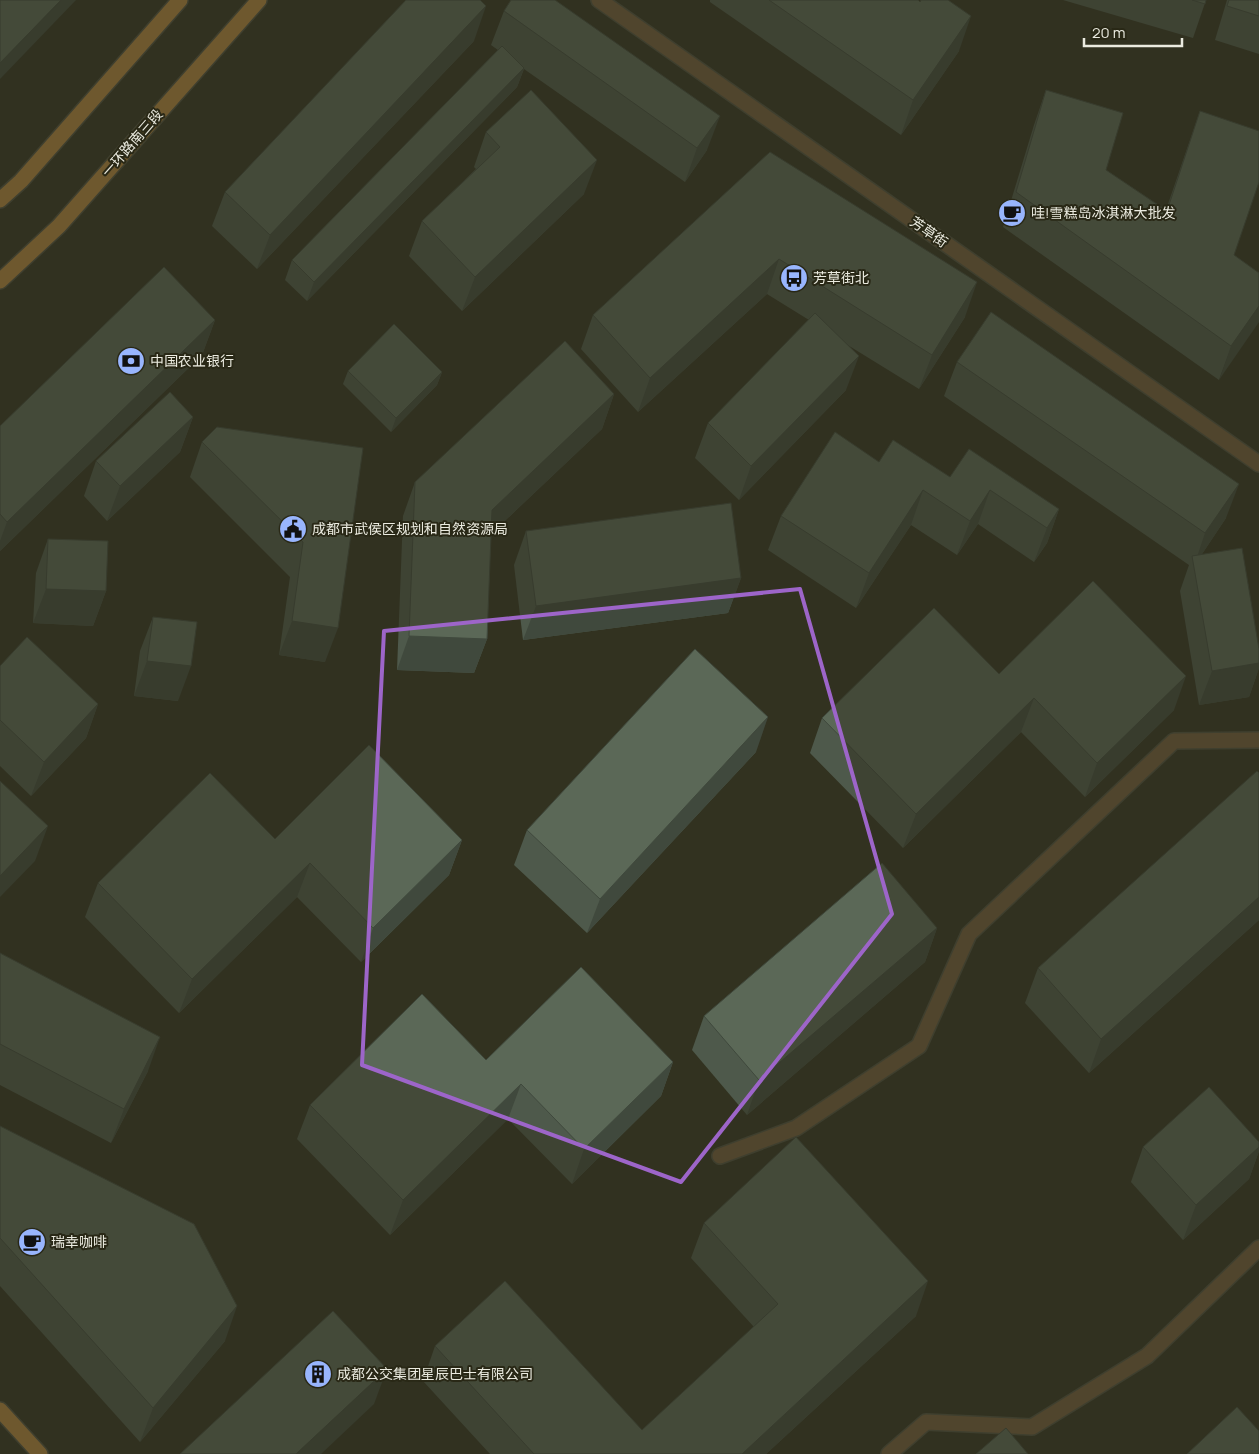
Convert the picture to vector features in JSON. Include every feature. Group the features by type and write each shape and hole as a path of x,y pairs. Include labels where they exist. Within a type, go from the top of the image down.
{"main road":[{"path":"0,200 21,180 180,0"},
{"name":"一环路南三段","path":"0,281 59,226 259,0"},
{"path":"0,1410 40,1454"}],"street":[{"name":"芳草街","path":"599,0 1259,464"},
{"path":"720,1156 796,1128 918,1046 969,934 1174,741 1259,740"},
{"path":"889,1454 926,1422 1032,1427 1147,1356 1259,1248"}],"highlighted area":[{"path":"800,589 892,914 681,1182 362,1065 384,631"}],"building":[{"path":"0,0 61,0 0,63"},
{"path":"406,0 480,0 486,6 270,235 225,192"},
{"path":"511,0 555,0 720,116 697,148 504,11"},
{"path":"769,0 918,0 920,2 921,0 948,0 971,16 913,100"},
{"path":"1192,0 1206,0 1205,4"},
{"path":"1229,0 1259,0 1259,16 1227,6"},
{"path":"502,46 524,68 314,282 292,260"},
{"path":"531,90 597,160 475,277 422,221 500,147 486,132"},
{"path":"1046,90 1123,113 1106,170 1167,211 1200,111 1259,131 1259,182 1234,255 1259,273 1259,306 1231,346 1016,192"},
{"path":"770,152 977,282 932,355 779,259 650,378 593,315"},
{"path":"164,267 215,320 7,522 0,514 0,426"},
{"path":"991,312 1239,484 1205,533 957,362"},
{"path":"815,313 859,356 751,466 708,423"},
{"path":"394,324 442,372 396,418 348,371"},
{"path":"565,341 614,394 492,510 487,639 409,636 415,482"},
{"path":"170,392 193,417 120,486 96,461"},
{"path":"217,427 363,448 338,628 292,621 303,542 202,442"},
{"path":"835,432 879,462 893,440 950,477 969,449 1059,509 1047,528 990,490 970,521 923,490 869,573 781,516"},
{"path":"731,503 741,578 536,606 526,531"},
{"path":"48,539 108,541 106,591 46,589"},
{"path":"1242,548 1259,649 1259,663 1212,671 1192,556"},
{"path":"1093,581 1186,676 1097,763 1034,698 916,814 822,718 934,608 999,674"},
{"path":"153,617 197,622 191,666 147,661"},
{"path":"27,637 98,704 44,762 0,720 0,666"},
{"path":"695,649 768,717 600,899 527,830"},
{"path":"369,745 462,840 373,928 310,863 192,979 98,883 210,773 275,839"},
{"path":"1257,771 1259,773 1259,897 1101,1039 1038,968"},
{"path":"0,781 48,826 0,876"},
{"path":"882,863 937,928 759,1080 704,1016"},
{"path":"0,953 160,1037 124,1109 0,1044"},
{"path":"581,967 673,1062 584,1149 521,1084 403,1200 310,1105 422,994 486,1060"},
{"path":"1209,1087 1259,1142 1259,1147 1196,1205 1143,1147"},
{"path":"0,1126 194,1224 237,1306 153,1408 0,1238"},
{"path":"796,1137 928,1281 742,1454 534,1454 435,1346 505,1281 642,1430 778,1304 704,1223"},
{"path":"333,1311 387,1369 296,1454 180,1454"},
{"path":"1237,1407 1259,1431 1259,1454 1187,1454"},
{"path":"1006,1428 1028,1454 976,1454"}],"place":[{"name":"哇!雪糕岛冰淇淋大批发","path":"1012,213"},
{"name":"芳草街北","path":"794,278"},
{"name":"中国农业银行","path":"131,361"},
{"name":"成都市武侯区规划和自然资源局","path":"293,529"},
{"name":"瑞幸咖啡","path":"32,1242"},
{"name":"成都公交集团星辰巴士有限公司","path":"318,1374"}]}
